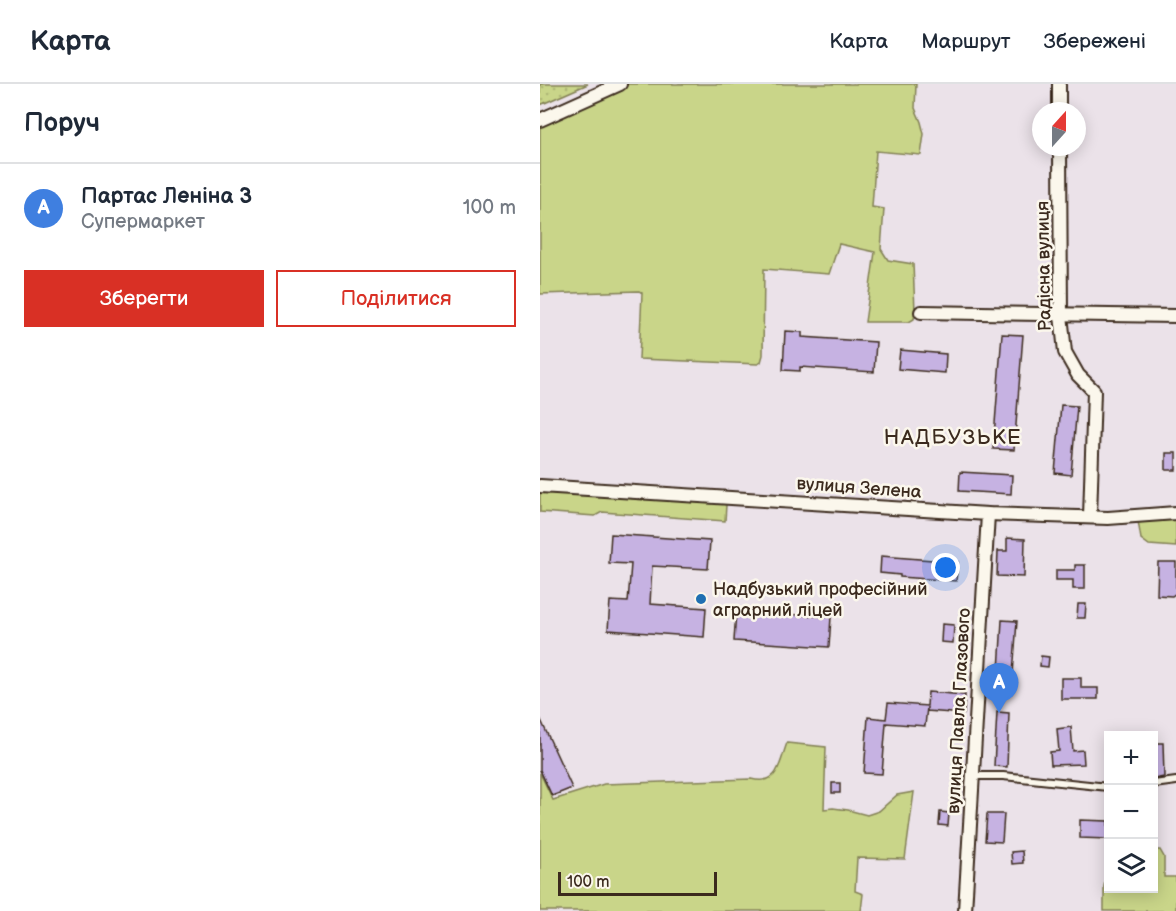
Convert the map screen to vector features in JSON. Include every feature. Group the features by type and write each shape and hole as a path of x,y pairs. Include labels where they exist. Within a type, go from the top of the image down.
{"street":[{"path":"540,120 620,84"},
{"path":"1059,84 1059,102"},
{"name":"Радісна вулиця","path":"1060,156 1061,315 1065,352 1078,375 1094,391 1090,517"},
{"path":"921,312 1176,316"},
{"name":"вулиця Зелена","path":"540,486 988,514 1108,518 1176,513"},
{"name":"вулиця Павла Глазового","path":"965,911 988,514"}],"lane":[{"path":"973,776 1003,776 1104,787"},
{"path":"1158,783 1176,781"}],"green space":[{"path":"540,84 588,84 540,105"},
{"path":"617,84 916,84 915,108 924,134 921,155 876,151 872,207 884,209 881,249 888,260 913,264 914,319 909,322 865,322 875,252 839,244 829,274 764,269 763,355 758,364 639,359 642,293 639,291 540,294 540,112"},
{"path":"540,488 724,501 725,521 602,512 595,516 540,512"},
{"path":"1176,512 1176,547 1149,545 1141,539 1138,521"},
{"path":"787,743 826,747 824,809 848,810 867,815 879,811 897,795 914,792 905,859 857,858 855,891 863,894 861,911 540,911 540,773 553,800 604,784 760,780 773,776 776,772"},
{"path":"1158,850 1160,850 1164,857 1164,877 1176,877 1176,911 1104,911 1104,893 1158,893"}],"building":[{"path":"785,331 802,332 802,337 876,342 874,372 800,367 800,371 783,370"},
{"path":"1002,334 1023,335 1014,450 993,449"},
{"path":"900,350 946,354 945,373 898,369"},
{"path":"1061,405 1077,406 1071,475 1055,473"},
{"path":"1166,453 1176,453 1176,470 1166,470"},
{"path":"960,472 1012,475 1011,494 959,491"},
{"path":"611,534 710,541 708,569 652,566 650,604 706,608 704,637 608,630 610,601 628,602 631,564 609,563"},
{"path":"1007,538 1025,539 1024,577 997,576 998,551 1007,551"},
{"path":"881,556 958,562 956,581 900,577 900,575 880,573"},
{"path":"1158,562 1176,562 1176,593 1172,596 1157,595"},
{"path":"1075,565 1085,565 1085,589 1073,589 1073,580 1056,580 1056,570 1075,570"},
{"path":"1078,604 1086,604 1085,618 1077,618"},
{"path":"736,611 831,617 829,647 734,641"},
{"path":"1002,620 1017,621 1013,674 1010,673 1009,684 993,683 994,671 999,671"},
{"path":"942,624 954,625 953,643 941,642"},
{"path":"1041,656 1049,657 1048,667 1040,666"},
{"path":"1061,678 1081,678 1081,688 1098,688 1098,699 1061,699"},
{"path":"928,692 965,695 964,714 927,711 927,707 925,726 886,723 882,774 864,773 868,717 886,719 888,703 927,706"},
{"path":"997,712 1009,713 1007,767 994,766"},
{"path":"540,718 572,788 552,796 540,770"},
{"path":"1071,727 1073,751 1083,750 1084,764 1051,765 1050,752 1059,751 1057,729"},
{"path":"1158,743 1163,743 1164,777 1158,778"},
{"path":"832,783 840,783 840,793 832,793"},
{"path":"940,812 949,813 948,826 939,825"},
{"path":"987,814 1004,814 1002,842 985,841"},
{"path":"1080,820 1104,821 1104,839 1080,838"},
{"path":"1022,851 1023,863 1012,864 1011,852"}],"place":[{"name":"Надбузький професійний аграрний ліцей","path":"701,599"},
{"name":"Партас Леніна 3","path":"999,713"}],"district":[{"name":"НАДБУЗЬКЕ","path":"953,437"}]}
